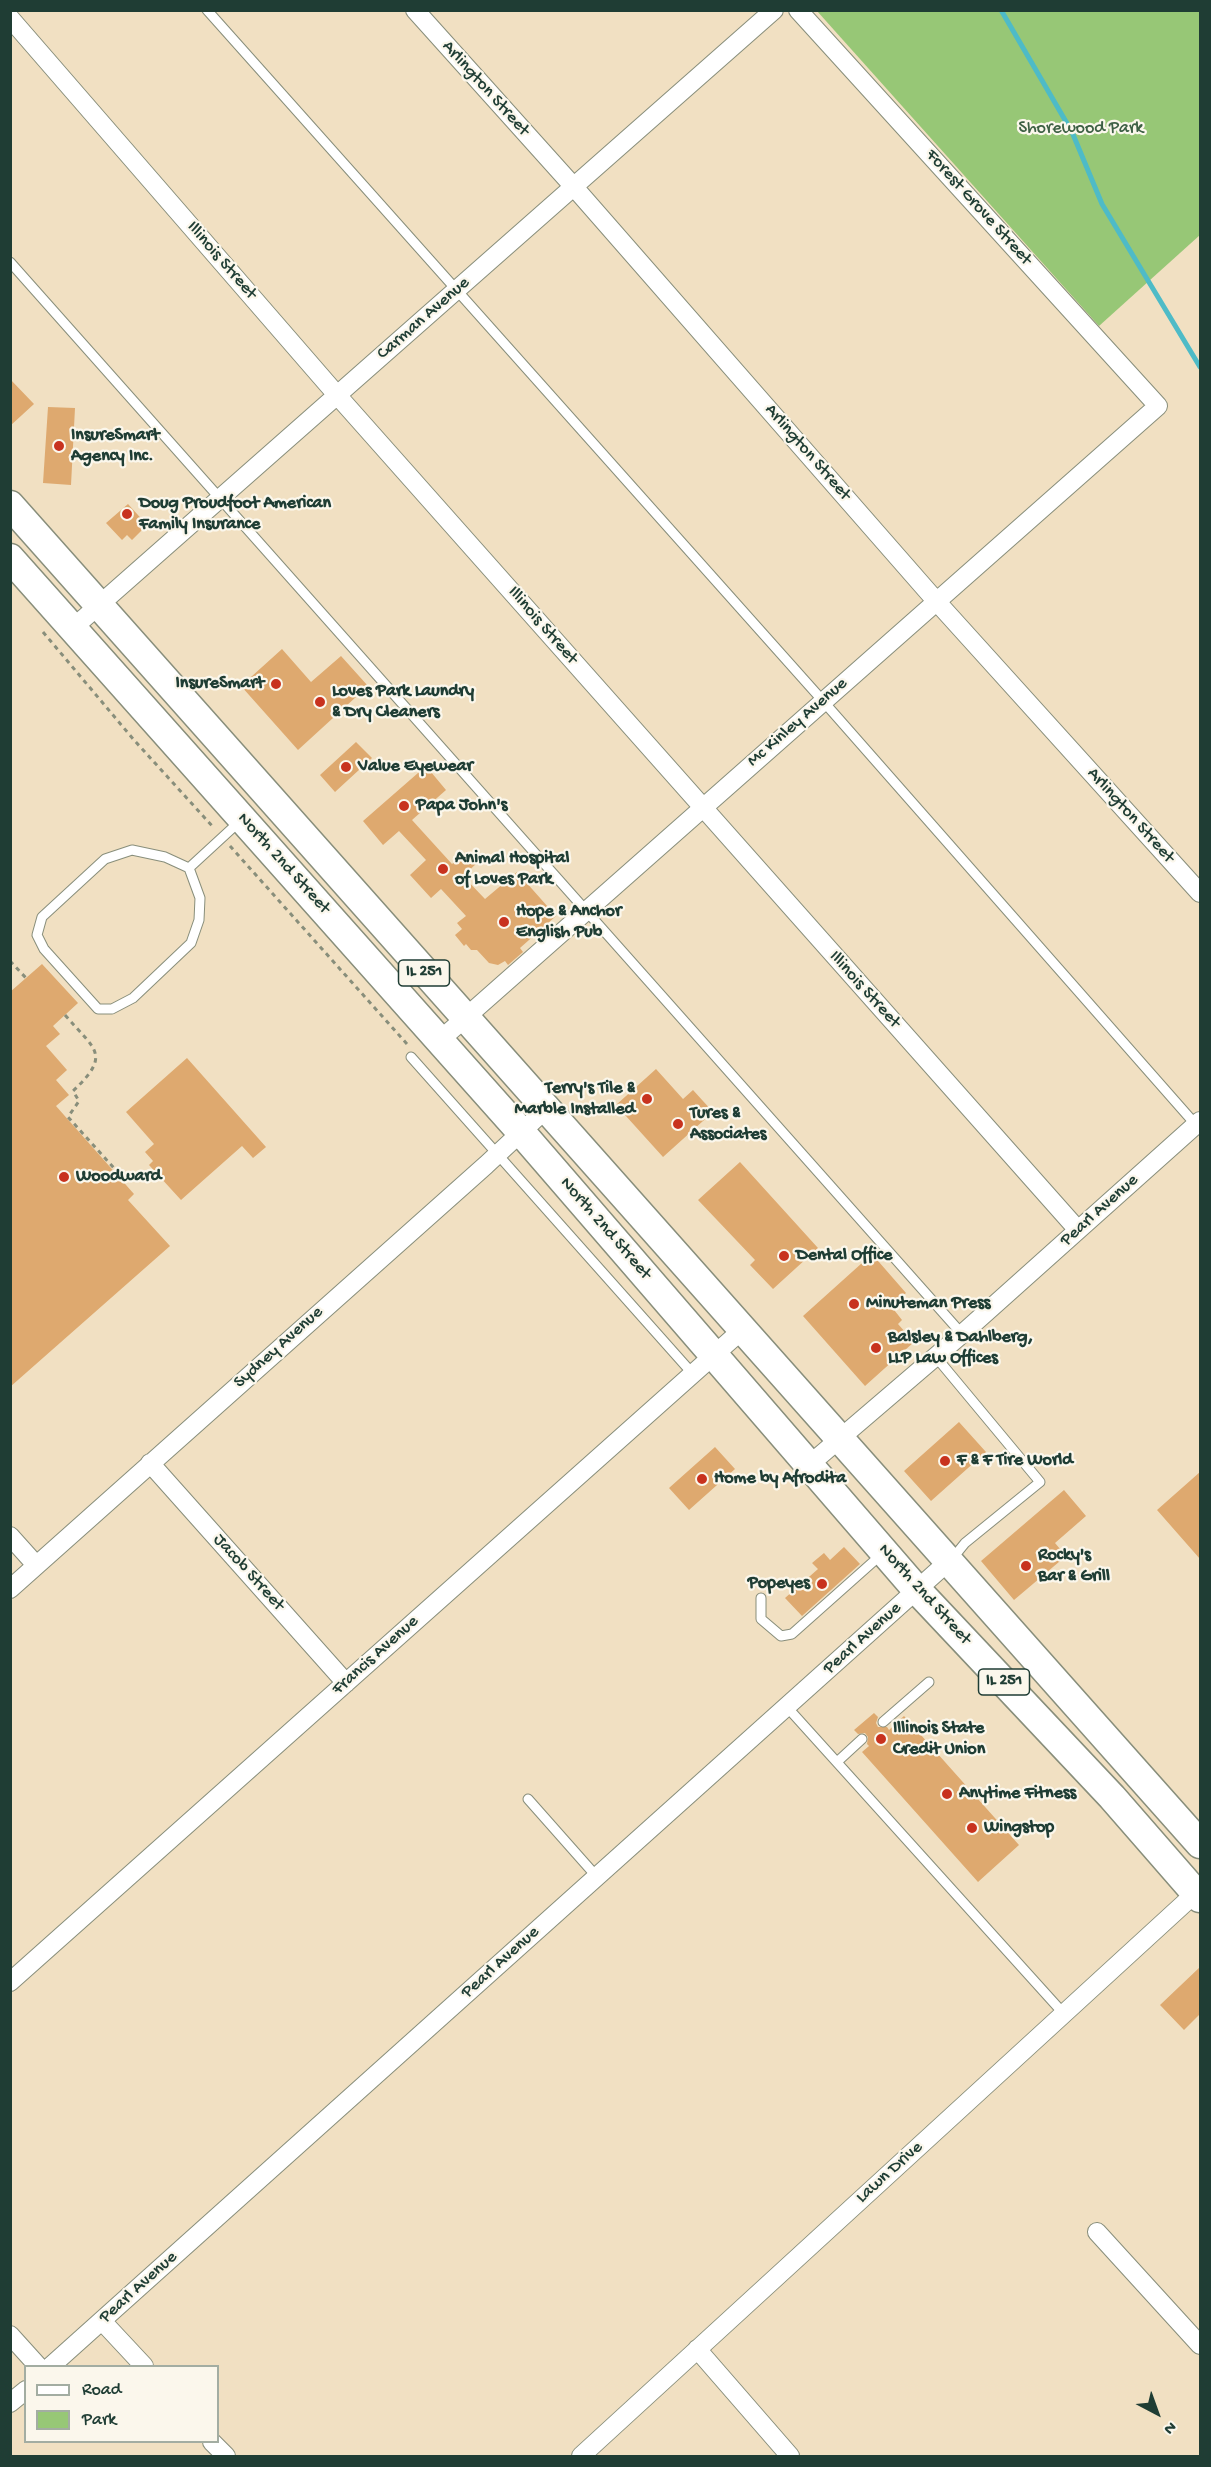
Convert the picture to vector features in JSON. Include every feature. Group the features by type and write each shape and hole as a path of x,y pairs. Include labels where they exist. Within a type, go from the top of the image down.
{"main road":[{"name":"North 2nd Street","path":"10,505 742,1330 841,1437 1200,1844"},
{"name":"North 2nd Street","path":"10,558 73,628 233,828 440,1041 917,1590 1199,1893"}],"street":[{"name":"Arlington Street","path":"415,10 937,602 1200,893"},
{"name":"Carman Avenue","path":"73,628 774,10"},
{"name":"Forest Grove Street","path":"798,10 1158,406"},
{"name":"Illinois Street","path":"10,18 338,395 1078,1230"},
{"name":"Mc Kinley Avenue","path":"440,1041 1158,406"},
{"name":"Sydney Avenue","path":"10,1589 547,1108"},
{"name":"Pearl Avenue","path":"809,1465 936,1357 1198,1123"},
{"name":"Francis Avenue","path":"10,1982 742,1330"},
{"name":"Jacob Street","path":"150,1463 345,1683"},
{"path":"10,1536 36,1565"},
{"name":"Pearl Avenue","path":"53,2365 950,1560"},
{"name":"Lawn Drive","path":"581,2457 1199,1893"},
{"path":"1097,2232 1200,2345"},
{"path":"102,2321 142,2365"},
{"path":"10,2335 36,2365"},
{"path":"697,2349 790,2457"},
{"path":"10,2403 24,2392"},
{"path":"213,2443 226,2457"}],"lane":[{"path":"207,10 1198,1123"},
{"path":"10,262 222,498 962,1334"},
{"path":"189,868 233,828"},
{"path":"132,850 165,857 189,868 200,898 199,920 191,942 133,998 112,1009 98,1009 44,949 37,935 42,917 105,859 132,850"},
{"path":"411,1057 692,1373"},
{"path":"936,1357 1040,1482 965,1543 950,1560"},
{"path":"761,1598 761,1619 781,1636 792,1634 884,1552"},
{"path":"883,1722 929,1682"},
{"path":"787,1707 1064,2014"},
{"path":"837,1762 862,1739"},
{"path":"528,1799 597,1877"}],"path":[{"path":"41,628 45,636 134,740 233,828 407,1044"},
{"path":"10,961 26,978"},
{"path":"65,1015 93,1048 97,1060 91,1073 73,1091 79,1101 68,1117 122,1178 132,1179"}],"green space":[{"name":"Shorewood Park","path":"817,11 1200,11 1200,235 1099,326"}],"building":[{"path":"10,379 34,404 10,426"},
{"name":"InsureSmart Agency Inc.","path":"48,407 75,408 71,485 43,483"},
{"name":"Doug Proudfoot American Family Insurance","path":"128,504 147,525 132,540 127,535 122,540 106,523"},
{"name":"Loves Park Laundry & Dry Cleaners","path":"282,649 311,682 341,656 368,686 298,750 241,686"},
{"name":"Value Eyewear","path":"356,742 372,758 335,792 320,775"},
{"path":"426,766 446,790 412,820 452,864 467,851 477,863 463,876 485,899 517,872 556,916 520,948 523,952 508,965 505,961 498,965 489,963 477,950 471,950 466,944 464,946 455,935 462,929 457,923 466,916 441,889 431,898 410,875 426,860 399,831 383,845 363,821"},
{"name":"Woodward","path":"42,964 78,1003 53,1026 60,1034 46,1046 67,1070 56,1080 69,1095 56,1106 134,1194 128,1200 170,1246 10,1387 10,992"},
{"path":"187,1058 266,1147 253,1158 242,1146 181,1200 149,1165 153,1161 145,1152 154,1144 126,1112"},
{"path":"656,1069 683,1099 693,1090 713,1112 663,1157 616,1105"},
{"path":"740,1162 818,1248 773,1289 750,1265 755,1260 698,1200"},
{"name":"Minuteman Press","path":"872,1254 906,1293 891,1306 902,1320 898,1324 914,1342 865,1386 803,1316"},
{"name":"F & F Tire World","path":"959,1422 986,1452 931,1501 904,1471"},
{"name":"Home by Afrodita","path":"715,1447 735,1469 689,1510 669,1488"},
{"path":"1200,1472 1200,1559 1157,1510"},
{"path":"1064,1490 1086,1516 1055,1543 1066,1556 1014,1600 981,1561"},
{"name":"Popeyes","path":"844,1547 860,1564 802,1616 785,1598 818,1569 812,1563 824,1553 830,1560"},
{"path":"874,1713 878,1717 876,1723 878,1727 887,1727 889,1730 904,1716 1019,1845 978,1882 862,1752 869,1746 868,1737 865,1733 858,1734 854,1730"},
{"path":"1200,1967 1200,2014 1184,2030 1160,2005"}],"waterway":[{"path":"1001,10 1072,132 1102,204 1200,367"}],"place":[{"name":"InsureSmart Agency Inc.","path":"59,446"},
{"name":"Doug Proudfoot American Family Insurance","path":"127,514"},
{"name":"InsureSmart","path":"276,684"},
{"name":"Loves Park Laundry & Dry Cleaners","path":"320,702"},
{"name":"Value Eyewear","path":"346,767"},
{"name":"Papa John's","path":"404,806"},
{"name":"Animal Hospital of Loves Park","path":"443,869"},
{"name":"Hope & Anchor English Pub","path":"504,922"},
{"name":"Terry's Tile & Marble Installed","path":"647,1099"},
{"name":"Tures & Associates","path":"678,1124"},
{"name":"Woodward","path":"64,1177"},
{"name":"Dental Office","path":"784,1256"},
{"name":"Minuteman Press","path":"854,1304"},
{"name":"Balsley & Dahlberg, LLP Law Offices","path":"876,1348"},
{"name":"F & F Tire World","path":"945,1461"},
{"name":"Home by Afrodita","path":"702,1479"},
{"name":"Rocky's Bar & Grill","path":"1026,1566"},
{"name":"Popeyes","path":"822,1584"},
{"name":"Illinois State Credit Union","path":"881,1739"},
{"name":"Anytime Fitness","path":"947,1794"},
{"name":"Wingstop","path":"972,1828"}]}
